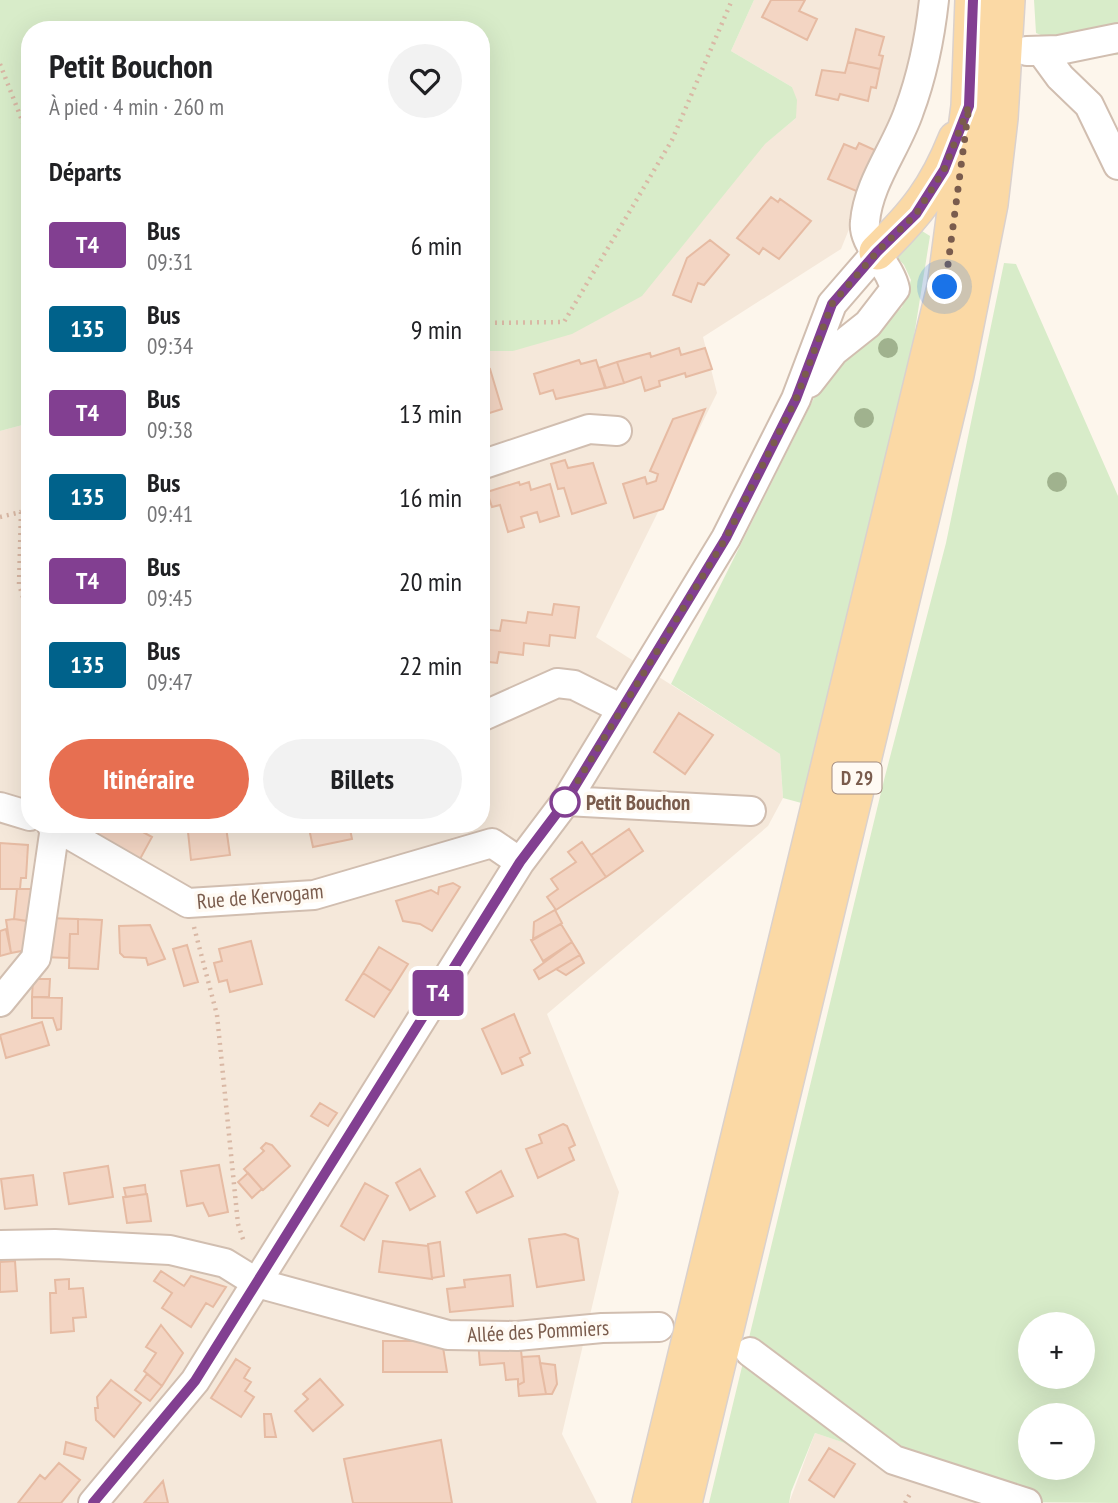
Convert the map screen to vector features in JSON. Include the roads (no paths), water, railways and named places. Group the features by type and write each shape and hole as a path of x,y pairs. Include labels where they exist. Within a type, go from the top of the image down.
{"main road":[{"name":"D 29","path":"650,1503 945,287 969,106 973,0"},
{"name":"D 29","path":"684,1503 956,375 990,204 1000,118 1007,0"},
{"path":"877,252 916,214 944,170 969,106"}],"street":[{"path":"796,399 834,351 868,324 895,289 892,274 868,241 864,223 872,196 910,111 931,30 934,0"},
{"path":"1004,49 1041,51 1118,38"},
{"path":"1041,51 1060,77 1089,105 1118,165"},
{"path":"93,1503 195,1381 520,862 566,801 620,708 638,684 726,538 796,399 832,304 877,252"},
{"path":"490,462 589,429 617,431"},
{"path":"490,713 557,683 574,685 620,708"},
{"path":"566,801 751,811"},
{"name":"Rue de Kervogam","path":"0,807 21,814"},
{"path":"0,1002 36,958 44,833"},
{"name":"Rue de Kervogam","path":"64,833 188,903 314,895 492,842 520,862"},
{"path":"0,1244 170,1250 225,1262 257,1283"},
{"name":"Allée des Pommiers","path":"257,1283 449,1335 517,1336 602,1328 659,1327"},
{"path":"750,1352 894,1460 1027,1503"}],"place":[{"name":"Petit Bouchon","path":"565,802"}]}
